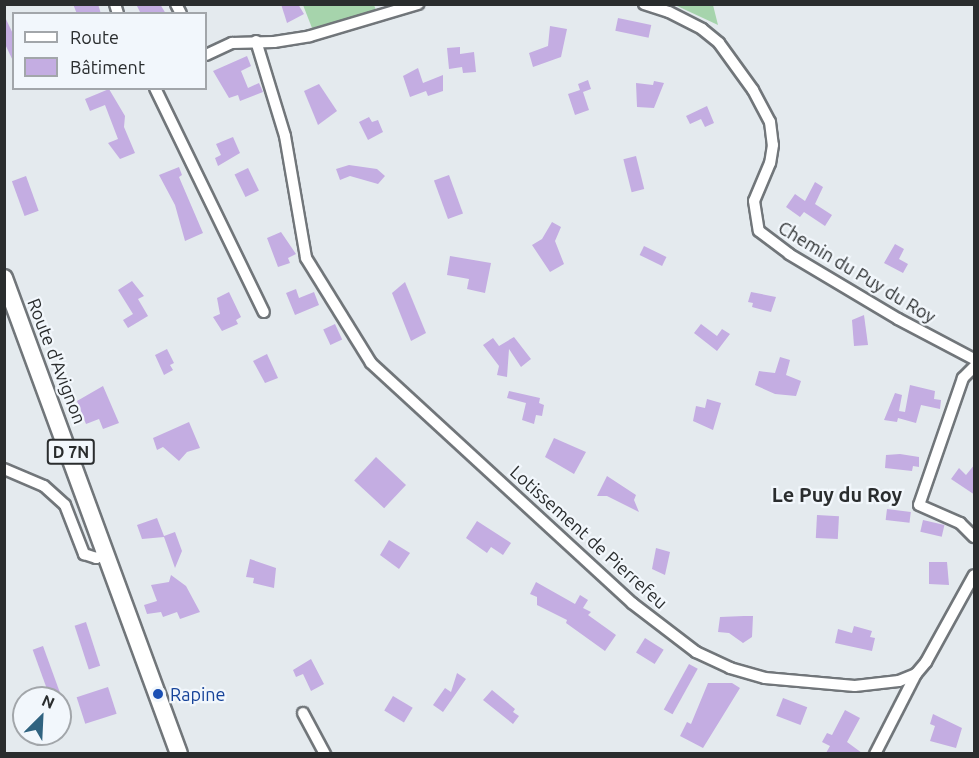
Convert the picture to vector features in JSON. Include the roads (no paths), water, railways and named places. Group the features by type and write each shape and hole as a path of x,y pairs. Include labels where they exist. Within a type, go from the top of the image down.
{"main road":[{"name":"Route d'Avignon","path":"4,278 107,554 186,753"},
{"name":"Route d'Avignon","path":"135,627 179,753"}],"street":[{"path":"207,55 232,43 274,42 310,36 418,4"},
{"name":"Chemin du Puy du Roy","path":"644,4 669,12 702,29 736,64 770,122 773,145 754,201 759,231 789,254 898,320 975,358"},
{"name":"Lotissement de Pierrefeu","path":"256,41 285,136 306,258 371,363 427,412 632,603 696,652 749,674 806,682 855,686 900,681 916,674"},
{"path":"156,90 264,312"},
{"path":"975,367 963,378 919,505 960,524 975,537"},
{"path":"4,469 44,486 65,505 84,554 96,558 107,554"},
{"path":"875,753 916,674 926,662 975,575"},
{"path":"303,713 325,753"}],"place":[{"name":"Rapine","path":"158,694"}],"district":[{"name":"Le Puy du Roy","path":"837,494"}]}
